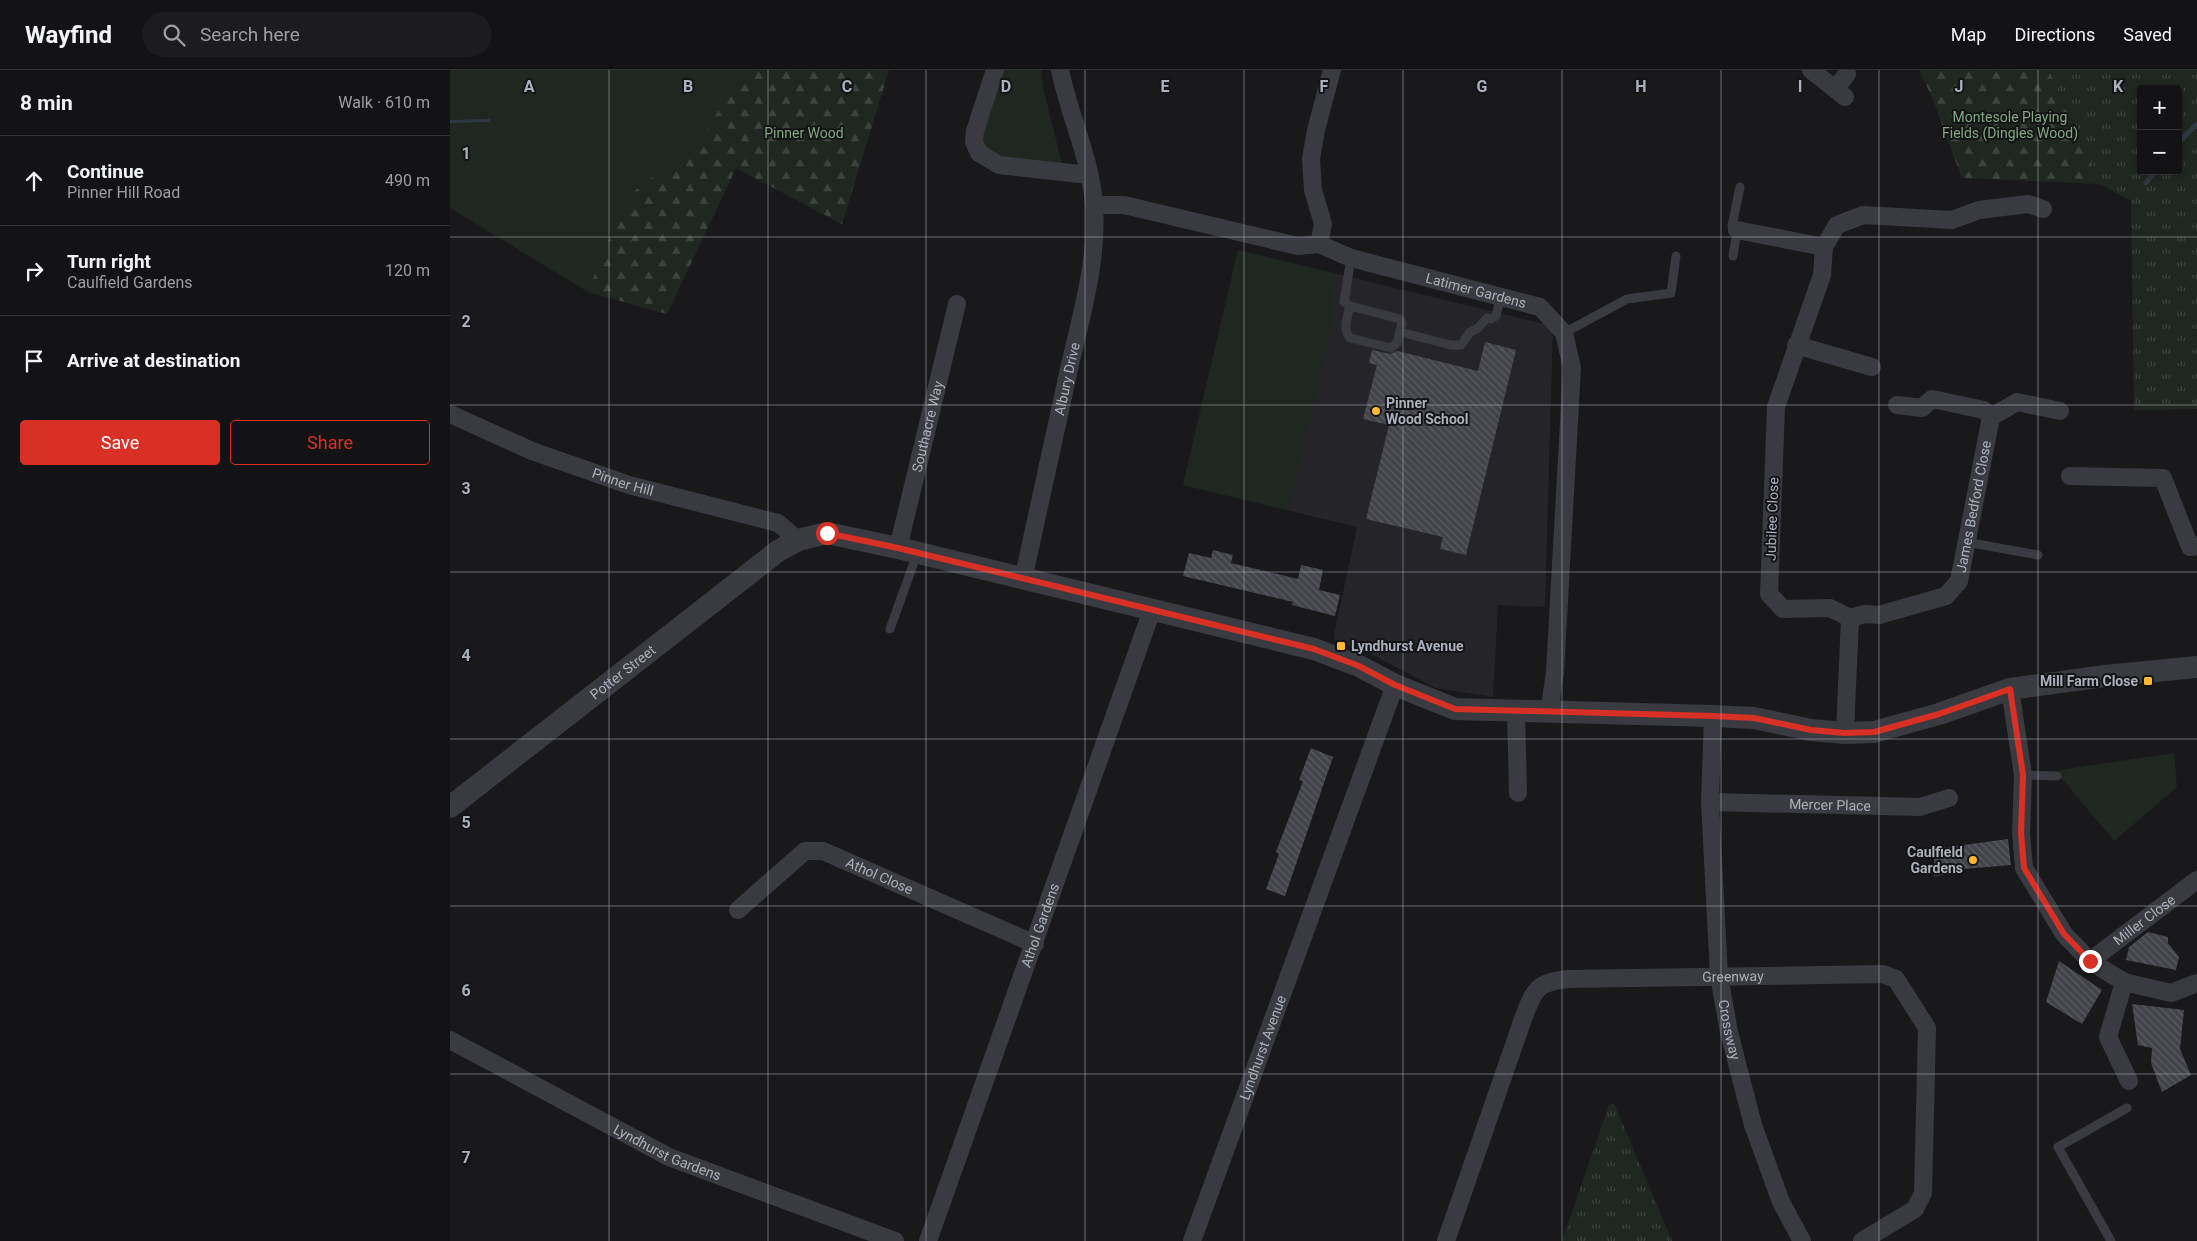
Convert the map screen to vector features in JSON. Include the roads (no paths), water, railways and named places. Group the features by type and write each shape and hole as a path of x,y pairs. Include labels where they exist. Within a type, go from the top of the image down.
{"street":[{"path":"995,70 975,131 974,142 979,153 999,165 1089,175"},
{"name":"Albury Drive","path":"1023,580 1086,296 1094,247 1094,204 1089,175 1060,70"},
{"path":"1319,244 1323,224 1313,190 1311,159 1316,130 1332,76 1332,70"},
{"path":"1811,70 1840,93 1847,74"},
{"name":"Latimer Gardens","path":"1094,204 1124,204 1298,246 1319,244 1351,258 1501,295 1540,307 1564,333 1572,368 1555,672 1549,713"},
{"name":"Jubilee Close","path":"1850,618 1830,608 1783,609 1769,594 1776,407 1796,345 1822,275 1824,247 1837,225 1863,215 1952,220 1979,210 2028,204 2043,209"},
{"path":"1737,230 1824,247"},
{"name":"Southacre Way","path":"908,551 957,304"},
{"path":"1796,345 1872,367"},
{"path":"1896,404 1922,408 1932,399 1984,410 1990,417 2017,402 2060,411"},
{"name":"Pinner Hill","path":"450,414 532,451 629,485 778,523 798,540"},
{"name":"James Bedford Close","path":"1850,618 1865,614 1879,615 1946,596 1959,582 1990,417"},
{"path":"2070,476 2164,478 2194,546"},
{"name":"Potter Street","path":"450,807 778,551 798,540 827,533 1314,649 1359,666 1395,685 1455,709 1754,718 1811,730 1845,733 1874,732 1939,714 2010,689 2197,666"},
{"name":"Athol Gardens","path":"928,1241 1152,610"},
{"path":"1845,733 1850,618"},
{"name":"Lyndhurst Avenue","path":"1192,1241 1395,685"},
{"path":"2010,689 2023,775 2021,833 2024,868 2064,934 2090,961 2124,982 2171,993 2197,983"},
{"path":"1516,711 1518,793"},
{"name":"Crossway","path":"1713,716 1710,802 1719,976 1729,1032 1753,1126 1781,1202 1802,1241"},
{"name":"Mercer Place","path":"1710,802 1920,807 1949,798"},
{"name":"Athol Close","path":"738,910 805,851 823,851 1035,944"},
{"name":"Miller Close","path":"2090,961 2197,880"},
{"name":"Greenway","path":"1446,1241 1532,994 1548,981 1568,979 1883,974 1896,978 1927,1028 1923,1193 1915,1209 1862,1241"},
{"path":"2124,982 2108,1037 2129,1081"},
{"name":"Lyndhurst Gardens","path":"450,1040 669,1157 895,1241"}],"lane":[{"path":"1733,256 1737,230 1732,226 1740,187"},
{"path":"1564,333 1627,299 1671,293 1676,256"},
{"path":"1350,306 1346,330 1350,338 1391,348 1397,343 1402,323 1400,318 1350,306 1344,302 1351,258"},
{"path":"1400,332 1452,345 1461,345 1470,332 1478,328 1487,318 1491,319 1496,316 1501,295"},
{"path":"1966,542 2038,555"},
{"path":"890,629 908,551"},
{"path":"2023,775 2057,776"},
{"path":"2112,1241 2058,1147 2127,1108"}],"waterway":[{"path":"2182,139 2197,124"},
{"path":"2146,183 2152,175"}],"place":[{"name":"Pinner Wood School","path":"1376,411"},
{"name":"Lyndhurst Avenue","path":"1341,646"},
{"name":"Mill Farm Close","path":"2148,681"},
{"name":"Caulfield Gardens","path":"1973,860"}],"park label":[{"name":"Montesole Playing Fields (Dingles Wood)","path":"2010,126"},
{"name":"Pinner Wood","path":"804,133"}]}
